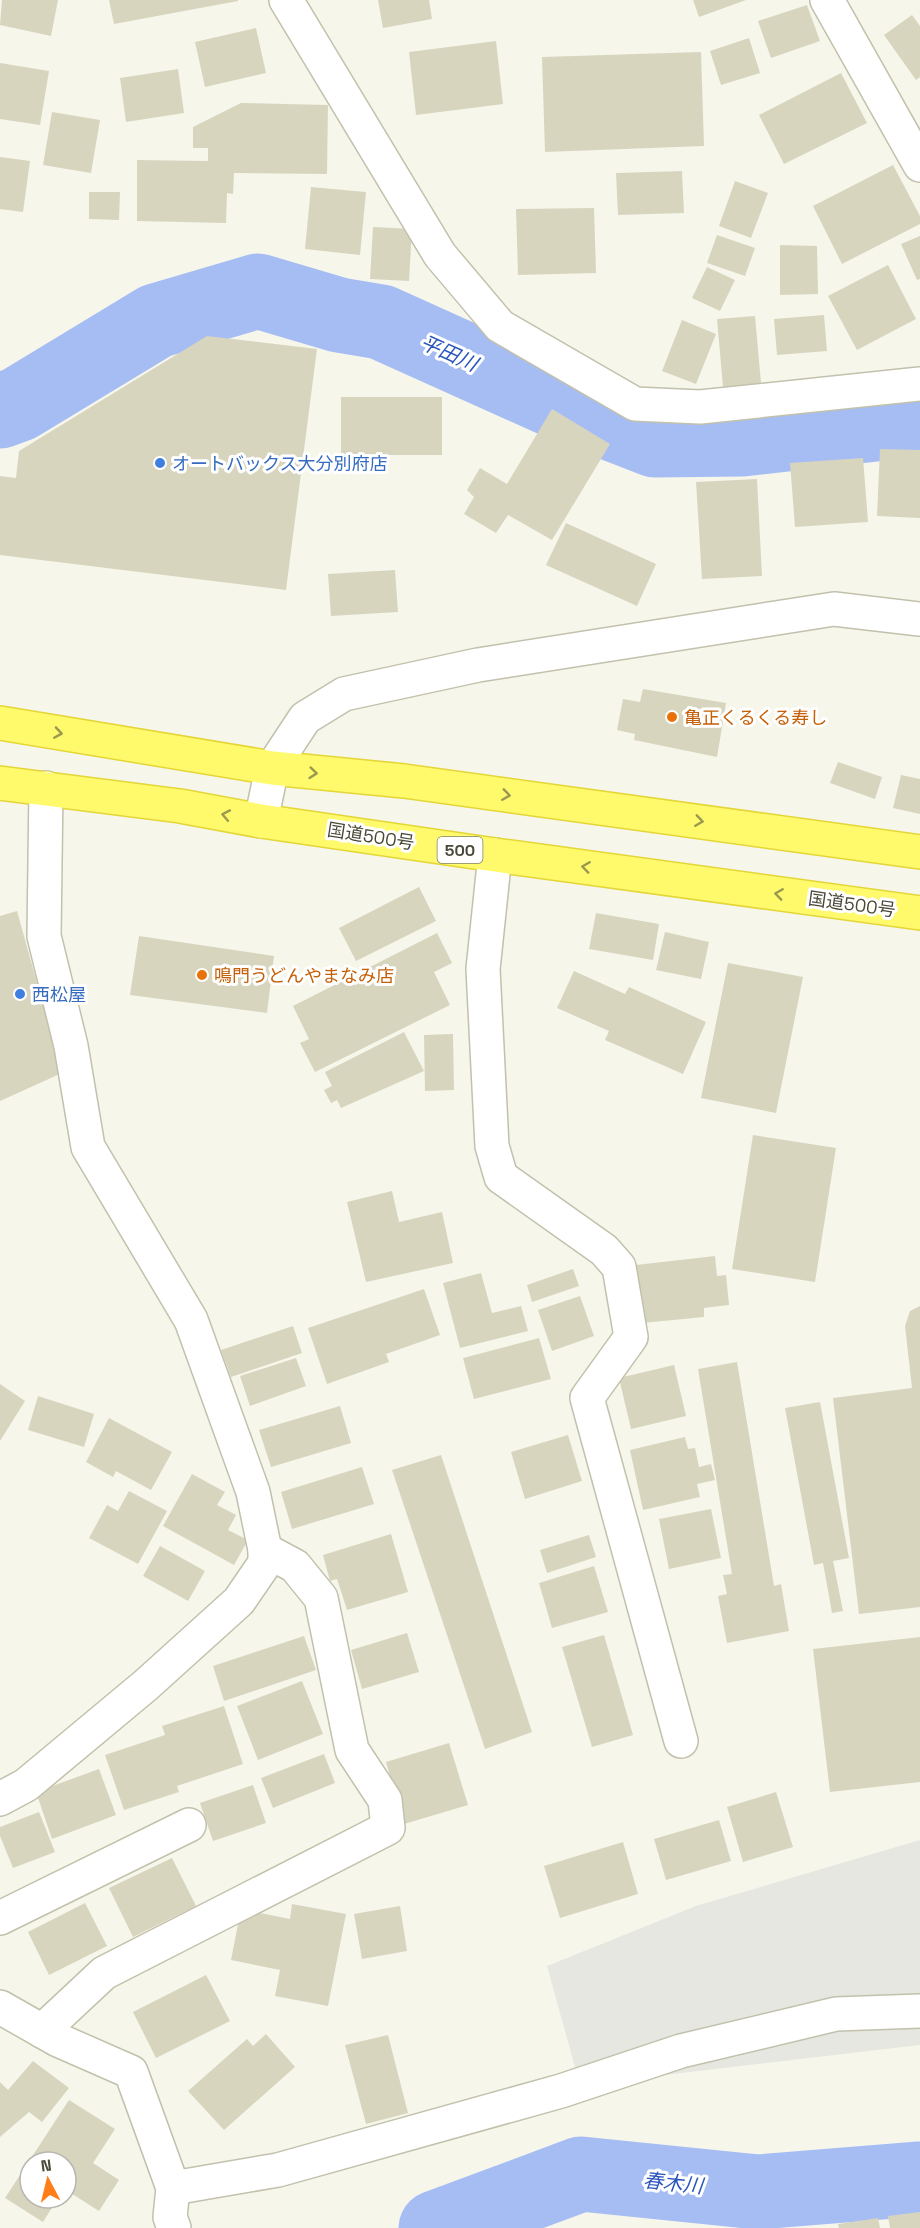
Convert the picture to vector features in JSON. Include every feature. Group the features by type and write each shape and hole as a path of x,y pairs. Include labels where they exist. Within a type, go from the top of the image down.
{"highway":[{"path":"0,723 272,768 404,781 920,852"},
{"name":"国道500号","path":"0,783 180,806 261,821 495,855 920,913"}],"street":[{"path":"286,0 440,255 500,326 635,404 700,407 920,384"},
{"path":"827,0 920,165"},
{"path":"261,821 272,768 305,718 344,694 478,665 834,609 920,620"},
{"path":"0,1799 26,1785 146,1685 239,1601 265,1563 265,1550 254,1492 191,1320 88,1147 71,1046 44,936 46,788"},
{"path":"495,855 483,969 492,1146 501,1177 604,1250 619,1267 631,1337 610,1370 587,1398 681,1741"},
{"path":"42,2031 104,1973 388,1828 386,1800 352,1750 321,1598 295,1566 265,1550"},
{"path":"0,1918 189,1825"},
{"path":"0,2007 42,2031 131,2072 172,2211 278,2170 561,2091 681,2051 836,2014 920,2011"}],"shaded area":[{"path":"920,1840 920,2045 580,2085 547,1966 696,1906"}],"building":[{"path":"2,0 58,0 51,36 0,25"},
{"path":"109,0 238,0 238,1 114,24"},
{"path":"378,0 429,0 432,19 383,28"},
{"path":"693,0 746,0 699,17"},
{"path":"807,5 820,41 771,58 758,21"},
{"path":"912,15 920,26 920,77 916,80 884,35"},
{"path":"256,28 266,73 205,87 195,42"},
{"path":"749,38 760,73 721,85 710,51"},
{"path":"496,41 503,104 416,115 409,52"},
{"path":"701,52 704,146 545,152 542,57"},
{"path":"0,63 49,71 40,125 0,119"},
{"path":"178,69 184,113 126,122 120,78"},
{"path":"841,73 867,123 784,164 759,115"},
{"path":"241,103 328,105 327,174 234,173 233,194 227,193 226,223 137,221 137,160 208,161 208,148 193,148 193,127"},
{"path":"52,112 100,120 91,173 43,165"},
{"path":"0,157 30,161 23,212 0,209"},
{"path":"893,165 920,216 920,224 842,264 813,206"},
{"path":"682,171 684,213 618,215 616,173"},
{"path":"735,181 768,193 751,238 719,226"},
{"path":"311,187 366,192 360,255 305,249"},
{"path":"89,192 120,192 119,220 89,219"},
{"path":"594,208 596,273 518,275 516,209"},
{"path":"373,227 412,229 409,281 370,279"},
{"path":"717,235 755,248 745,276 707,263"},
{"path":"920,236 920,279 917,280 901,244"},
{"path":"780,245 817,246 818,294 780,295"},
{"path":"888,265 916,319 857,350 828,296"},
{"path":"707,267 735,280 720,311 692,298"},
{"path":"824,315 827,351 777,355 774,319"},
{"path":"755,316 761,383 723,387 717,319"},
{"path":"682,320 716,334 696,384 662,371"},
{"name":"オートバックス大分別府店","path":"207,336 317,349 286,590 0,555 0,476 16,478 19,451"},
{"path":"341,397 442,397 442,455 341,455"},
{"path":"552,409 610,444 552,540 508,515 496,533 464,514 474,497 467,490 480,468 507,484"},
{"path":"880,449 920,450 920,518 877,516"},
{"path":"863,458 868,522 795,527 790,463"},
{"path":"757,479 762,576 702,579 696,482"},
{"path":"566,523 656,564 637,606 546,565"},
{"path":"395,570 398,612 331,616 328,574"},
{"name":"亀正くるくる寿し","path":"643,689 726,703 717,757 634,740 635,734 617,730 623,699 640,702"},
{"path":"838,762 882,777 875,799 830,783"},
{"path":"901,775 920,779 920,814 893,808"},
{"path":"419,887 436,921 356,961 339,928"},
{"name":"西松屋","path":"17,911 62,1073 0,1101 0,916"},
{"path":"596,913 659,924 653,960 589,949"},
{"path":"665,932 709,942 701,979 656,970"},
{"path":"437,933 452,963 434,972 450,1005 315,1072 300,1043 309,1039 293,1006"},
{"name":"鳴門うどんやまなみ店","path":"139,936 274,956 267,1013 130,995"},
{"path":"728,963 803,977 776,1113 701,1098"},
{"path":"574,971 625,994 629,987 706,1022 683,1074 605,1040 609,1031 557,1008"},
{"path":"404,1032 424,1071 341,1108 337,1100 331,1103 324,1090 332,1086 325,1072"},
{"path":"453,1034 454,1090 425,1091 424,1035"},
{"path":"753,1135 836,1148 815,1282 732,1269"},
{"path":"392,1191 399,1222 442,1212 453,1263 366,1282 347,1202"},
{"path":"715,1256 717,1276 726,1275 729,1305 704,1308 704,1317 642,1323 636,1265"},
{"path":"573,1269 579,1286 532,1302 527,1285"},
{"path":"481,1273 492,1313 521,1306 528,1331 460,1348 443,1283"},
{"path":"424,1289 440,1335 386,1354 389,1362 327,1384 308,1328"},
{"path":"580,1296 594,1336 552,1351 538,1310"},
{"path":"920,1306 920,1607 859,1614 833,1398 912,1388 905,1326 910,1311"},
{"path":"293,1326 302,1353 231,1377 221,1350"},
{"path":"539,1338 551,1379 474,1399 463,1358"},
{"path":"296,1358 306,1386 250,1406 240,1376"},
{"path":"737,1362 774,1586 781,1584 789,1631 727,1643 718,1596 727,1594 723,1575 732,1574 698,1369"},
{"path":"674,1365 686,1416 631,1429 619,1378"},
{"path":"0,1384 25,1401 0,1441"},
{"path":"38,1396 94,1414 84,1447 28,1430"},
{"path":"820,1402 849,1558 833,1561 843,1611 832,1613 823,1563 814,1565 785,1408"},
{"path":"340,1406 351,1443 271,1467 259,1430"},
{"path":"109,1418 172,1452 151,1490 116,1471 113,1477 86,1462"},
{"path":"568,1435 582,1481 525,1499 511,1452"},
{"path":"685,1437 688,1449 695,1448 699,1467 711,1464 715,1480 697,1484 700,1497 643,1510 630,1450"},
{"path":"441,1455 532,1732 485,1749 392,1470"},
{"path":"362,1467 374,1504 292,1529 281,1492"},
{"path":"192,1474 225,1492 217,1505 236,1515 228,1530 248,1540 234,1565 163,1526"},
{"path":"129,1491 167,1511 138,1564 89,1538 107,1505 118,1511"},
{"path":"711,1509 721,1558 669,1569 659,1519"},
{"path":"391,1534 408,1592 347,1610 337,1579 330,1581 323,1555"},
{"path":"589,1535 596,1557 547,1573 540,1550"},
{"path":"160,1546 205,1571 188,1601 143,1576"},
{"path":"594,1566 608,1612 552,1628 539,1583"},
{"path":"407,1633 419,1672 362,1689 351,1650"},
{"path":"604,1635 633,1735 592,1747 562,1647"},
{"path":"304,1636 316,1670 224,1701 213,1666"},
{"path":"920,1637 920,1782 830,1792 813,1649"},
{"path":"302,1681 323,1734 258,1760 237,1706"},
{"path":"224,1706 243,1764 177,1786 179,1792 124,1810 105,1755 165,1735 162,1726"},
{"path":"449,1743 468,1805 404,1824 386,1762"},
{"path":"324,1754 335,1783 273,1808 261,1778"},
{"path":"99,1769 116,1815 52,1839 36,1792"},
{"path":"253,1785 266,1823 213,1841 200,1803"},
{"path":"776,1792 793,1847 743,1862 727,1807"},
{"path":"39,1812 55,1852 13,1868 0,1836 0,1827"},
{"path":"719,1820 731,1861 666,1880 654,1839"},
{"path":"623,1842 638,1894 560,1918 544,1866"},
{"path":"172,1858 196,1906 133,1937 109,1888"},
{"path":"85,1903 107,1946 49,1975 28,1932"},
{"path":"292,1904 346,1914 328,2006 275,1996 280,1970 231,1960 241,1909 290,1919"},
{"path":"400,1906 407,1951 362,1959 354,1914"},
{"path":"206,1975 230,2021 156,2058 133,2012"},
{"path":"266,2034 295,2067 224,2130 188,2091 247,2039 253,2046"},
{"path":"388,2035 408,2113 366,2124 345,2045"},
{"path":"33,2061 69,2088 42,2122 29,2112 0,2137 0,2082 8,2090"},
{"path":"69,2100 115,2129 93,2163 119,2180 99,2211 78,2198 78,2150 36,2150"},
{"path":"18,2178 18,2206 5,2198"},
{"path":"24,2210 50,2210 43,2222"},
{"path":"920,2212 920,2228 890,2228 888,2216"},
{"path":"878,2218 880,2228 839,2228 838,2224"}],"waterway":[{"name":"平田川","path":"0,411 19,404 156,321 258,291 339,315 381,322 570,407 655,440 742,439 920,419"},
{"name":"春木川","path":"436,2228 581,2174 758,2192 920,2179"}],"place":[{"name":"オートバックス大分別府店","path":"160,463"},
{"name":"亀正くるくる寿し","path":"672,717"},
{"name":"鳴門うどんやまなみ店","path":"202,975"},
{"name":"西松屋","path":"20,994"}]}
